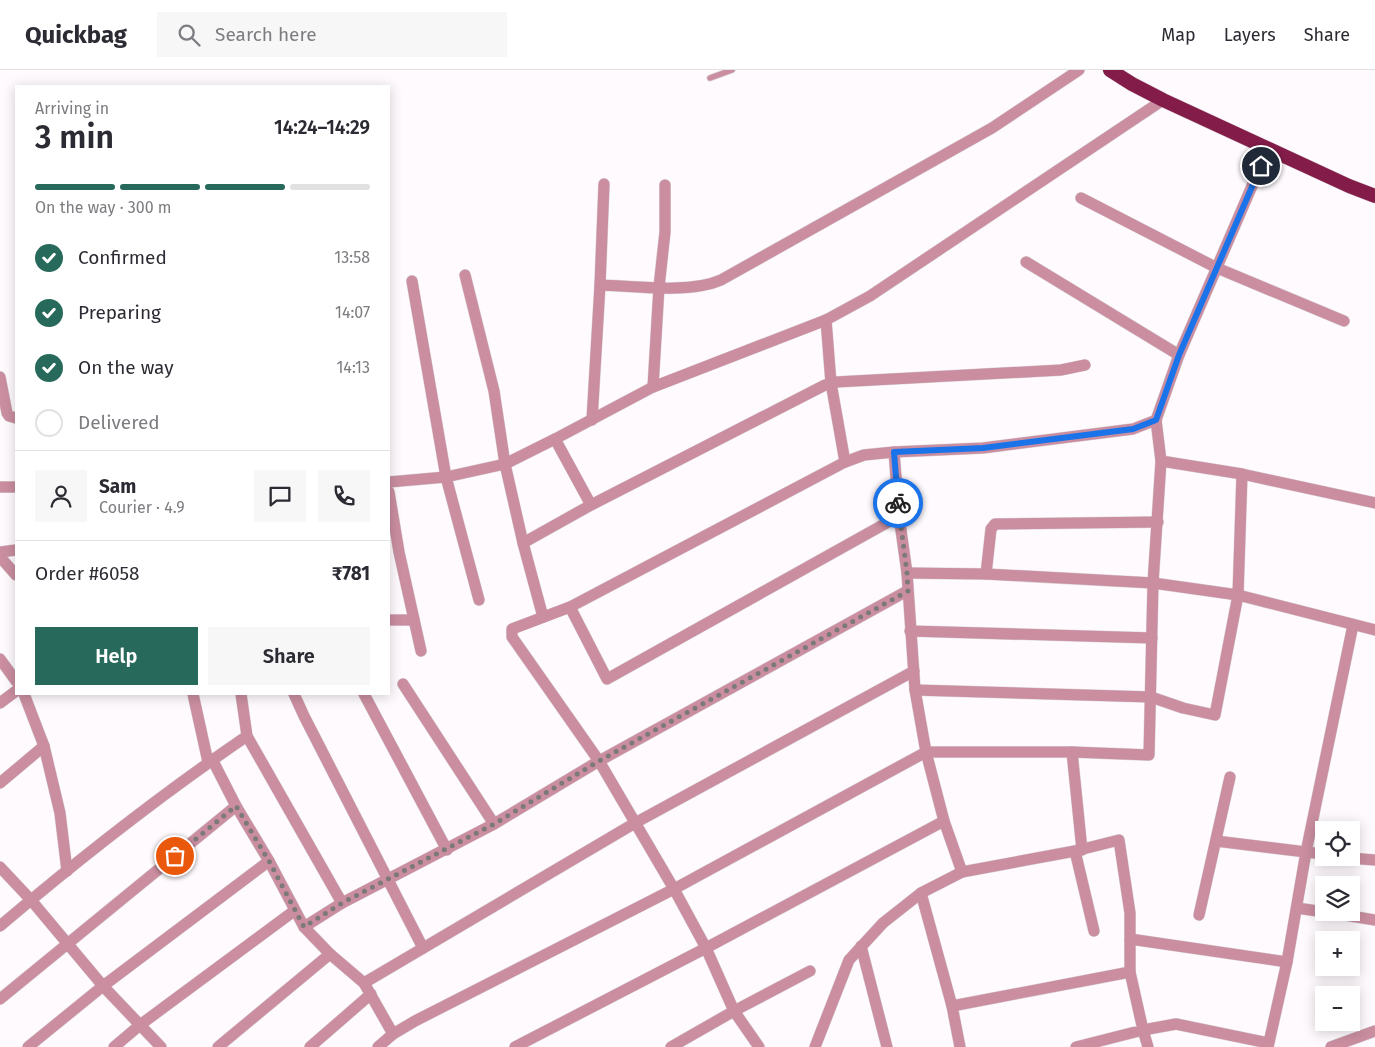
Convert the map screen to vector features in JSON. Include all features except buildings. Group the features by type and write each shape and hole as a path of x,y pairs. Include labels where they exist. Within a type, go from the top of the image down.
{"highway":[{"path":"1110,70 1163,100 1349,186 1375,196"}],"street":[{"path":"600,285 659,287 705,285 720,280 992,128 1079,70"},
{"path":"390,482 446,477 505,464 653,387 826,320 870,296 1163,100"},
{"path":"378,1047 393,1034 415,1022 674,889 926,752 1072,752 1149,755 1153,584 1161,461 1156,420 1179,355 1268,149"},
{"path":"592,420 604,184"},
{"path":"653,387 659,287 665,232 665,185"},
{"path":"1081,198 1217,268 1344,321"},
{"path":"1026,262 1179,355"},
{"path":"465,275 494,391 505,464 543,617"},
{"path":"412,282 446,477 479,600"},
{"path":"826,320 831,383 845,462"},
{"path":"523,542 591,505 831,383 1062,370 1085,365"},
{"path":"0,377 7,413 9,416 15,418"},
{"path":"759,1047 734,1011 706,948 674,889 599,761 512,637 511,631 515,627 570,607 845,462 864,455 992,447 1133,429 1156,420"},
{"path":"555,439 591,505"},
{"path":"894,452 899,516 907,573 915,690 926,752 944,821 962,872"},
{"path":"1161,461 1242,474 1375,502"},
{"path":"915,690 1151,697 1183,708 1215,714 1238,595 1242,474"},
{"path":"0,487 15,487"},
{"path":"390,504 394,552 421,651"},
{"path":"570,607 607,679 899,516"},
{"path":"986,574 991,529 995,524 1158,522"},
{"path":"0,552 15,550"},
{"path":"0,557 15,574"},
{"path":"907,573 986,574 1153,584 1238,595 1375,630"},
{"path":"304,927 342,903 447,850 599,761 908,591"},
{"path":"390,620 414,620"},
{"path":"1076,1047 1143,1030 1176,1024 1268,1045 1297,908 1306,852 1352,625"},
{"path":"910,631 1152,638"},
{"path":"0,659 15,680"},
{"path":"364,983 635,823 914,671"},
{"path":"403,684 494,824"},
{"path":"0,702 15,692"},
{"path":"24,695 44,746 60,814 67,871"},
{"path":"193,695 210,761 269,861 304,927 330,954 364,983 393,1034"},
{"path":"240,695 247,736 342,903"},
{"path":"294,695 423,948"},
{"path":"365,695 447,850"},
{"path":"0,926 67,871 210,761 247,736"},
{"path":"0,783 44,746"},
{"path":"1072,752 1079,850 1094,931"},
{"path":"1199,915 1230,777"},
{"path":"0,999 236,806"},
{"path":"515,1047 944,821"},
{"path":"815,1047 850,960 883,923 921,893 962,872 1079,850 1119,840 1130,913 1130,972 1148,1047"},
{"path":"1216,841 1315,853"},
{"path":"1360,859 1375,860"},
{"path":"28,1047 103,986 269,861"},
{"path":"0,867 31,900 103,986 161,1047"},
{"path":"921,893 952,1006 960,1047"},
{"path":"1297,908 1315,911"},
{"path":"114,1047 294,910"},
{"path":"1360,918 1375,920"},
{"path":"1130,939 1286,962"},
{"path":"861,946 888,1047"},
{"path":"218,1047 330,954"},
{"path":"671,1047 810,971"},
{"path":"952,1006 1130,972"},
{"path":"310,1047 371,994"},
{"path":"1331,1047 1375,1031"}],"lane":[{"path":"710,78 732,70"}],"way so far":[{"path":"175,856 236,806 269,861 304,927 342,903 494,824 599,761 908,591 898,503"}],"route":[{"path":"898,503 894,452 983,448 1133,429 1156,420 1179,355 1261,166"}]}
